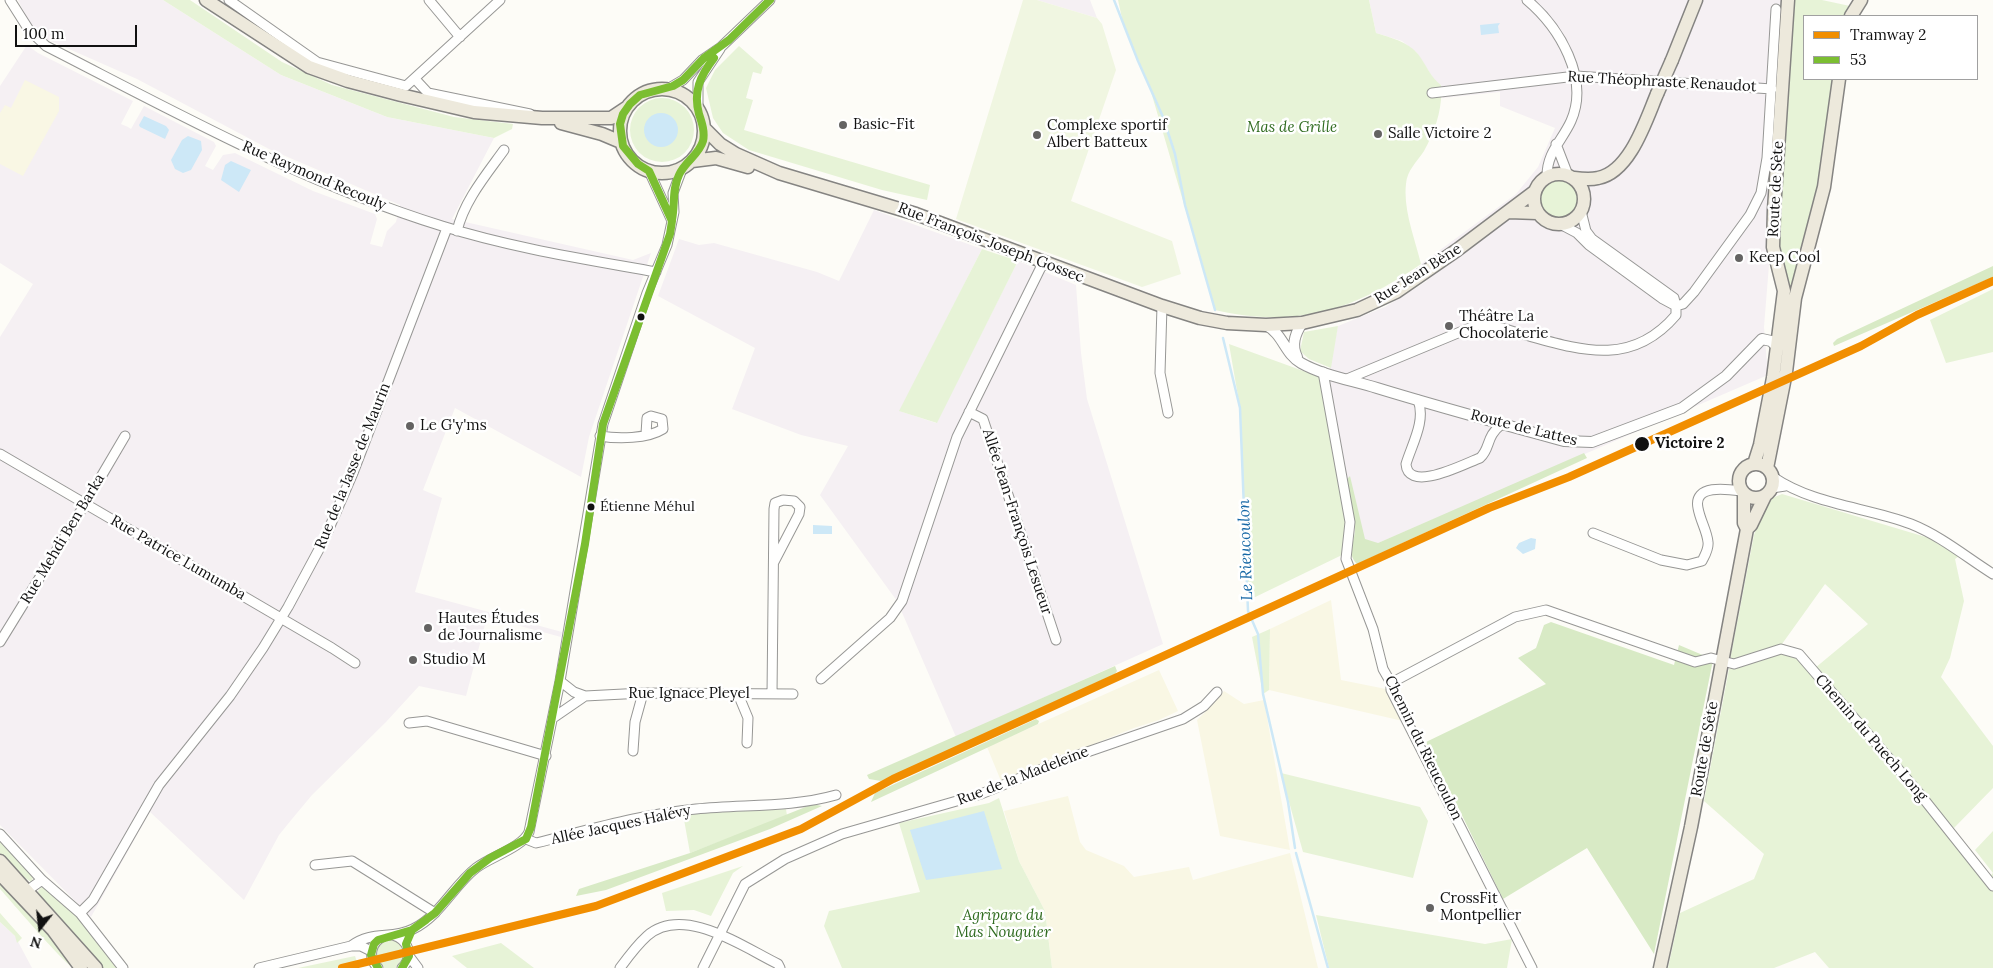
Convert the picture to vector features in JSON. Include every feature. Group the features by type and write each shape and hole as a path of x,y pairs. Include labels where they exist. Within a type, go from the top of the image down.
{"main road":[{"path":"206,0 284,52 328,74 402,95 474,112 542,118 611,118 641,95 653,90 666,90 686,97 698,109 704,128 699,150 687,165 669,172 649,171 631,160 621,142 621,122 626,108"},
{"path":"1600,178 1557,173 1547,176 1539,182 1534,192 1533,200 1537,213 1547,221 1560,224 1568,222 1581,211 1584,197 1600,178 1610,173 1629,155 1672,60 1696,0"},
{"name":"Route de Sète","path":"1754,464 1760,445 1778,348 1784,291 1773,247 1788,0"},
{"path":"1852,15 1862,0"},
{"name":"Route de Sète","path":"1660,968 1691,827 1747,529 1751,525 1769,482 1797,291 1824,187 1839,80"},
{"path":"542,118 602,134 621,142"},
{"name":"Rue François-Joseph Gossec","path":"704,128 720,144 736,154 779,173 916,214 1043,263 1200,318"},
{"name":"Rue François-Joseph Gossec","path":"687,165 716,158 779,173"},
{"path":"1571,176 1581,187 1584,197"},
{"name":"Rue Jean Bène","path":"1200,318 1227,323 1266,325 1302,323 1357,310 1396,292 1509,212 1518,202 1534,192"},
{"path":"1509,212 1537,213"},
{"path":"1754,464 1769,482 1754,499 1741,489 1743,469 1754,464"},
{"name":"Route de Sète","path":"1741,489 1744,523 1747,529"},
{"path":"0,861 96,968"},
{"path":"0,874 59,937 82,968"},
{"path":"28,890 32,908"}],"street":[{"name":"Rue Raymond Recouly","path":"10,0 29,30 46,46 288,167 348,193 457,231 554,255 656,272"},
{"path":"229,0 317,62 406,86 500,0"},
{"path":"429,0 460,37"},
{"path":"698,109 698,82 721,47 770,0"},
{"path":"1526,0 1538,10 1553,28 1576,76 1577,88 1573,114 1551,151 1547,176"},
{"name":"Rue Théophraste Renaudot","path":"1347,379 1477,326 1494,326 1584,350 1606,352 1622,349 1649,339 1661,330 1676,315 1676,306 1683,304 1694,292 1757,205 1766,178 1776,9"},
{"path":"666,90 684,80 710,53 721,47"},
{"name":"Rue Théophraste Renaudot","path":"1432,93 1576,76 1772,89"},
{"path":"415,79 428,93 478,104 512,108 542,118"},
{"path":"1556,144 1571,176"},
{"path":"457,231 461,216 480,184 504,150"},
{"path":"259,968 350,946 370,936 389,935 412,930 435,913 470,873 490,858 526,839 531,827 560,681 588,524 600,436 623,364 667,245 674,212 673,193 687,165"},
{"path":"649,171 672,221"},
{"path":"1581,211 1588,235 1604,252"},
{"path":"1560,224 1577,233 1674,298 1676,306"},
{"name":"Rue de la Jasse de Maurin","path":"80,913 93,900 159,785 230,696 281,618 324,540 354,472 447,228"},
{"path":"821,679 890,618 902,601 958,437 1043,263"},
{"path":"1162,306 1160,373 1168,413"},
{"path":"1302,323 1296,335 1294,350 1302,364"},
{"name":"Route de Lattes","path":"1266,325 1282,338 1293,358 1302,364 1418,400 1564,441 1592,442 1633,428 1692,402 1726,376 1762,339 1771,341 1778,348"},
{"name":"Chemin du Rieucoulon","path":"1323,372 1350,522 1346,559 1373,628 1383,669 1391,683 1390,690 1532,968"},
{"path":"1418,400 1422,410 1406,464 1406,470 1409,473 1426,478 1480,458 1483,455 1491,433 1502,424"},
{"name":"Allée Jean-François Lesueur","path":"969,412 983,419 1056,640"},
{"path":"600,436 611,438 646,434"},
{"name":"Rue Mehdi Ben Barka","path":"0,642 86,504 125,436"},
{"name":"Rue Patrice Lumumba","path":"0,454 281,618 356,664"},
{"path":"1769,482 1858,511 1910,524 1945,542 1993,574"},
{"path":"1593,533 1661,560 1686,565 1702,561 1707,552 1708,543 1697,506 1699,499 1704,492 1741,489"},
{"path":"772,694 774,562 775,503 783,500 794,501 800,507 799,514 774,562"},
{"name":"Chemin du Puech Long","path":"1391,683 1515,617 1546,610 1695,662 1711,658 1734,664 1781,649 1798,654 1924,800 1993,886"},
{"path":"560,681 574,692 585,696"},
{"name":"Rue de la Madeleine","path":"703,968 745,884 806,848 842,834 1006,786 1064,760 1183,719 1204,706 1217,692"},
{"path":"634,751 635,722 643,693"},
{"name":"Rue Ignace Pleyel","path":"585,696 643,693 793,694"},
{"path":"738,694 748,718 747,743"},
{"path":"553,718 585,696"},
{"path":"409,723 427,721 546,756"},
{"name":"Allée Jacques Halévy","path":"526,839 536,843 615,823 696,809 772,806 814,801 836,795"},
{"path":"0,834 42,880 80,913 123,968"},
{"path":"315,865 352,861 435,913"},
{"path":"28,890 42,880"},
{"path":"620,968 648,935 668,925 689,924 719,935 778,964 780,968"},
{"path":"412,930 406,944 409,956 418,968"},
{"path":"389,935 406,944"},
{"path":"378,968 372,960 371,951 376,941 389,935"},
{"path":"350,946 361,946 371,951"},
{"path":"402,968 409,956"}],"shaded area":[{"path":"18,0 163,0 281,75 387,117 494,138 452,219 633,260 651,253 589,437 581,477 455,408 423,490 442,498 415,592 562,632 561,637 487,617 466,696 419,686 386,722 312,795 292,819 279,835 244,900 150,812 91,917 0,825 0,337 33,284 0,263 0,86 27,45 38,53 133,101 121,124 131,129 144,106 214,142 216,146 205,166 213,170 223,155 235,153 313,191 375,214 377,219 370,244 382,247 387,231 396,222 400,205 269,149 137,79 35,34"},
{"path":"1037,0 1090,0 1097,18"},
{"path":"1369,0 1782,0 1777,81 1776,178 1764,327 1768,375 1362,550 1327,380 1338,326 1385,307 1427,281 1421,264 1516,194 1538,167 1555,128 1500,106 1500,92 1443,98 1441,85 1435,81 1417,53 1402,41 1376,33"},
{"path":"25,80 59,97 59,111 23,176 0,164 0,113 5,105 11,108"},
{"path":"874,210 982,249 900,411 936,423 1018,261 1076,285 1081,353 1087,399 1163,644 956,737 897,601 820,495 848,446 801,435 732,409 755,348 658,296 679,239 699,245 714,243 817,272 839,281"},
{"path":"1331,600 1341,680 1391,690 1407,722 1269,690 1270,629"},
{"path":"1159,670 1178,711 1001,781 987,747"},
{"path":"1224,691 1244,704 1264,700 1290,850 1220,836 1197,720"},
{"path":"1068,796 1080,842 1086,850 1124,866 1134,877 1189,867 1193,880 1290,853 1318,968 1052,968 1045,911 1019,861 1004,811"},
{"path":"0,922 15,936 32,968 0,968"}],"green space":[{"path":"163,0 190,0 282,62 332,85 454,117 513,124 512,129 494,138 387,117 281,75"},
{"name":"Complexe sportif Albert Batteux","path":"1023,0 1037,0 1097,18 1102,24 1116,70 1071,201 1172,241 1181,274 1142,287 956,219"},
{"name":"Mas de Grille","path":"1118,0 1369,0 1376,33 1398,40 1414,50 1441,85 1441,102 1435,127 1424,151 1410,170 1406,184 1406,204 1421,264 1372,293 1348,304 1324,311 1299,316 1272,317 1215,310 1149,85 1123,23"},
{"path":"1793,0 1822,0 1850,6 1846,15 1803,15 1803,80 1834,80 1816,200 1795,271 1790,304 1778,241"},
{"path":"739,46 763,67 761,74 753,72 746,98 753,100 744,130 930,185 927,200 882,190 749,150 723,133 713,118 706,88 715,70"},
{"path":"656,98 668,98 685,107 692,118 694,130 692,142 685,153 668,162 656,162 644,157 635,148 630,136 630,124 635,112 644,103"},
{"path":"1559,179 1573,185 1579,199 1573,213 1559,219 1545,213 1539,199 1545,185"},
{"path":"982,249 1018,261 937,423 899,411"},
{"path":"1993,266 1993,277 1834,346 1833,343 1837,339"},
{"path":"1993,289 1993,352 1946,363 1930,320"},
{"path":"1338,326 1331,368 1309,359 1300,351 1304,332"},
{"path":"1229,344 1320,377 1347,522 1342,555 1247,601 1240,408"},
{"path":"1584,453 1587,458 1357,564 1352,556 1355,529 1345,481 1350,476 1365,539 1378,543"},
{"path":"1782,494 1929,538 1959,556 1955,559 1964,601 1950,658 1941,677 1993,746 1993,788 1954,828 1815,668 1868,624 1825,584 1782,644 1730,660 1754,535 1770,499"},
{"path":"1551,622 1674,665 1679,645 1705,656 1714,655 1654,954 1587,848 1503,899 1426,742 1546,684 1518,658 1536,648 1544,625"},
{"path":"1270,629 1269,690 1263,694 1252,637"},
{"path":"1785,652 1798,656 1956,842 1993,890 1993,968 1829,968 1815,952 1774,968 1668,968 1680,913 1754,879 1764,854 1704,801 1729,669"},
{"path":"1115,666 1117,671 1115,674 881,781 869,779 867,775"},
{"path":"1036,719 1039,721 1038,724 871,802 875,793"},
{"path":"1281,773 1420,807 1428,821 1413,878 1303,852"},
{"name":"Agriparc du Mas Nouguier","path":"999,798 1019,861 1045,911 1052,968 842,968 824,926 829,911 920,892 899,823 989,803"},
{"path":"813,804 822,806 770,829 606,890 576,896 579,889 690,853"},
{"path":"786,809 787,816 690,853 683,814"},
{"path":"1993,831 1993,873 1975,850"},
{"path":"0,840 34,876 31,882 18,873 0,853"},
{"path":"743,866 733,873 711,916 694,910 666,911 662,893"},
{"path":"1993,873 1993,882 1989,877"},
{"path":"0,879 54,937 74,968 50,945 0,889"},
{"path":"44,886 77,916 117,968 101,968 37,895 39,889"},
{"path":"0,913 22,938 17,943 15,936 0,922"},
{"path":"1316,915 1485,944 1512,939 1507,968 1329,968"},
{"path":"390,939 400,944 405,954 400,964 390,969 380,964 375,954 380,944"},
{"path":"501,943 534,968 467,968 452,956"},
{"path":"355,956 357,962 337,968 298,968"}],"water":[{"path":"1500,23 1498,26 1499,33 1481,35 1480,25"},
{"path":"661,113 673,118 678,130 673,142 661,147 649,142 644,130 649,118"},
{"path":"144,116 166,126 169,130 165,139 140,127 139,125"},
{"path":"188,136 201,141 202,150 191,170 183,173 175,169 171,160 182,140"},
{"path":"231,161 251,170 239,192 221,180 225,165"},
{"path":"813,525 832,526 832,534 813,534"},
{"path":"1531,538 1536,539 1535,549 1523,554 1516,548 1519,543"},
{"path":"984,811 1002,869 926,880 910,830"}],"waterway":[{"name":"Le Rieucoulon","path":"1114,0 1163,117 1175,154 1185,205 1215,310"},
{"name":"Le Rieucoulon","path":"1223,338 1240,408 1248,611 1258,634 1263,694 1288,802 1295,848"},
{"name":"Le Rieucoulon","path":"1296,853 1328,968"}],"tram line":[{"name":"2","path":"342,968 596,906 801,829 893,779 1489,508 1569,477 1861,346 1917,315 1993,281"}],"transit line":[{"name":"53","path":"402,968 409,956 406,944 412,930 435,913 470,873 490,858 526,839 531,827 585,544 603,424 670,234 672,221 649,171 638,164 623,146 620,124 623,114 640,95 673,86 683,80 704,58 729,40 770,0"},
{"name":"53","path":"672,220 674,191 677,180 703,141 704,134 697,106 697,91 705,71 714,58"},
{"name":"53","path":"378,968 371,955 374,944 378,940 412,930 426,920"}],"place":[{"name":"Basic-Fit","path":"843,125"},
{"name":"Salle Victoire 2","path":"1378,134"},
{"name":"Complexe sportif Albert Batteux","path":"1037,135"},
{"name":"Keep Cool","path":"1739,258"},
{"name":"Théâtre La Chocolaterie","path":"1449,326"},
{"name":"Le G'y'ms","path":"410,426"},
{"name":"Victoire 2","path":"1642,444"},
{"name":"Étienne Méhul","path":"591,507"},
{"name":"Hautes Études de Journalisme","path":"428,628"},
{"name":"Studio M","path":"413,660"},
{"name":"CrossFit Montpellier","path":"1430,908"}]}
